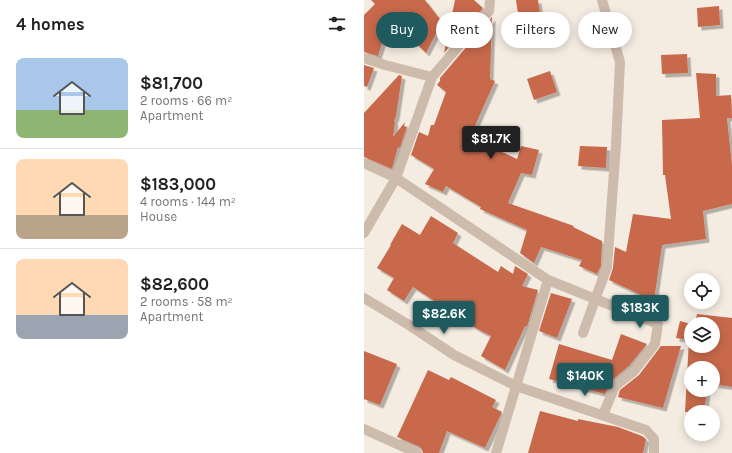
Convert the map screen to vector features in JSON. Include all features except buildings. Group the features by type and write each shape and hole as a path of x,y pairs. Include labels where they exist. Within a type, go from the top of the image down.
{"street":[{"path":"364,233 396,178 432,77 489,11 490,0"},
{"path":"582,333 607,267 616,145 620,62 602,0"},
{"path":"364,58 432,77"},
{"path":"364,164 396,178 548,280 658,324 655,344 634,371 615,386 603,415"},
{"path":"496,453 548,280"},
{"path":"364,298 409,325 454,355 516,386 646,430 654,439 654,453"},
{"path":"364,428 417,453"}]}
